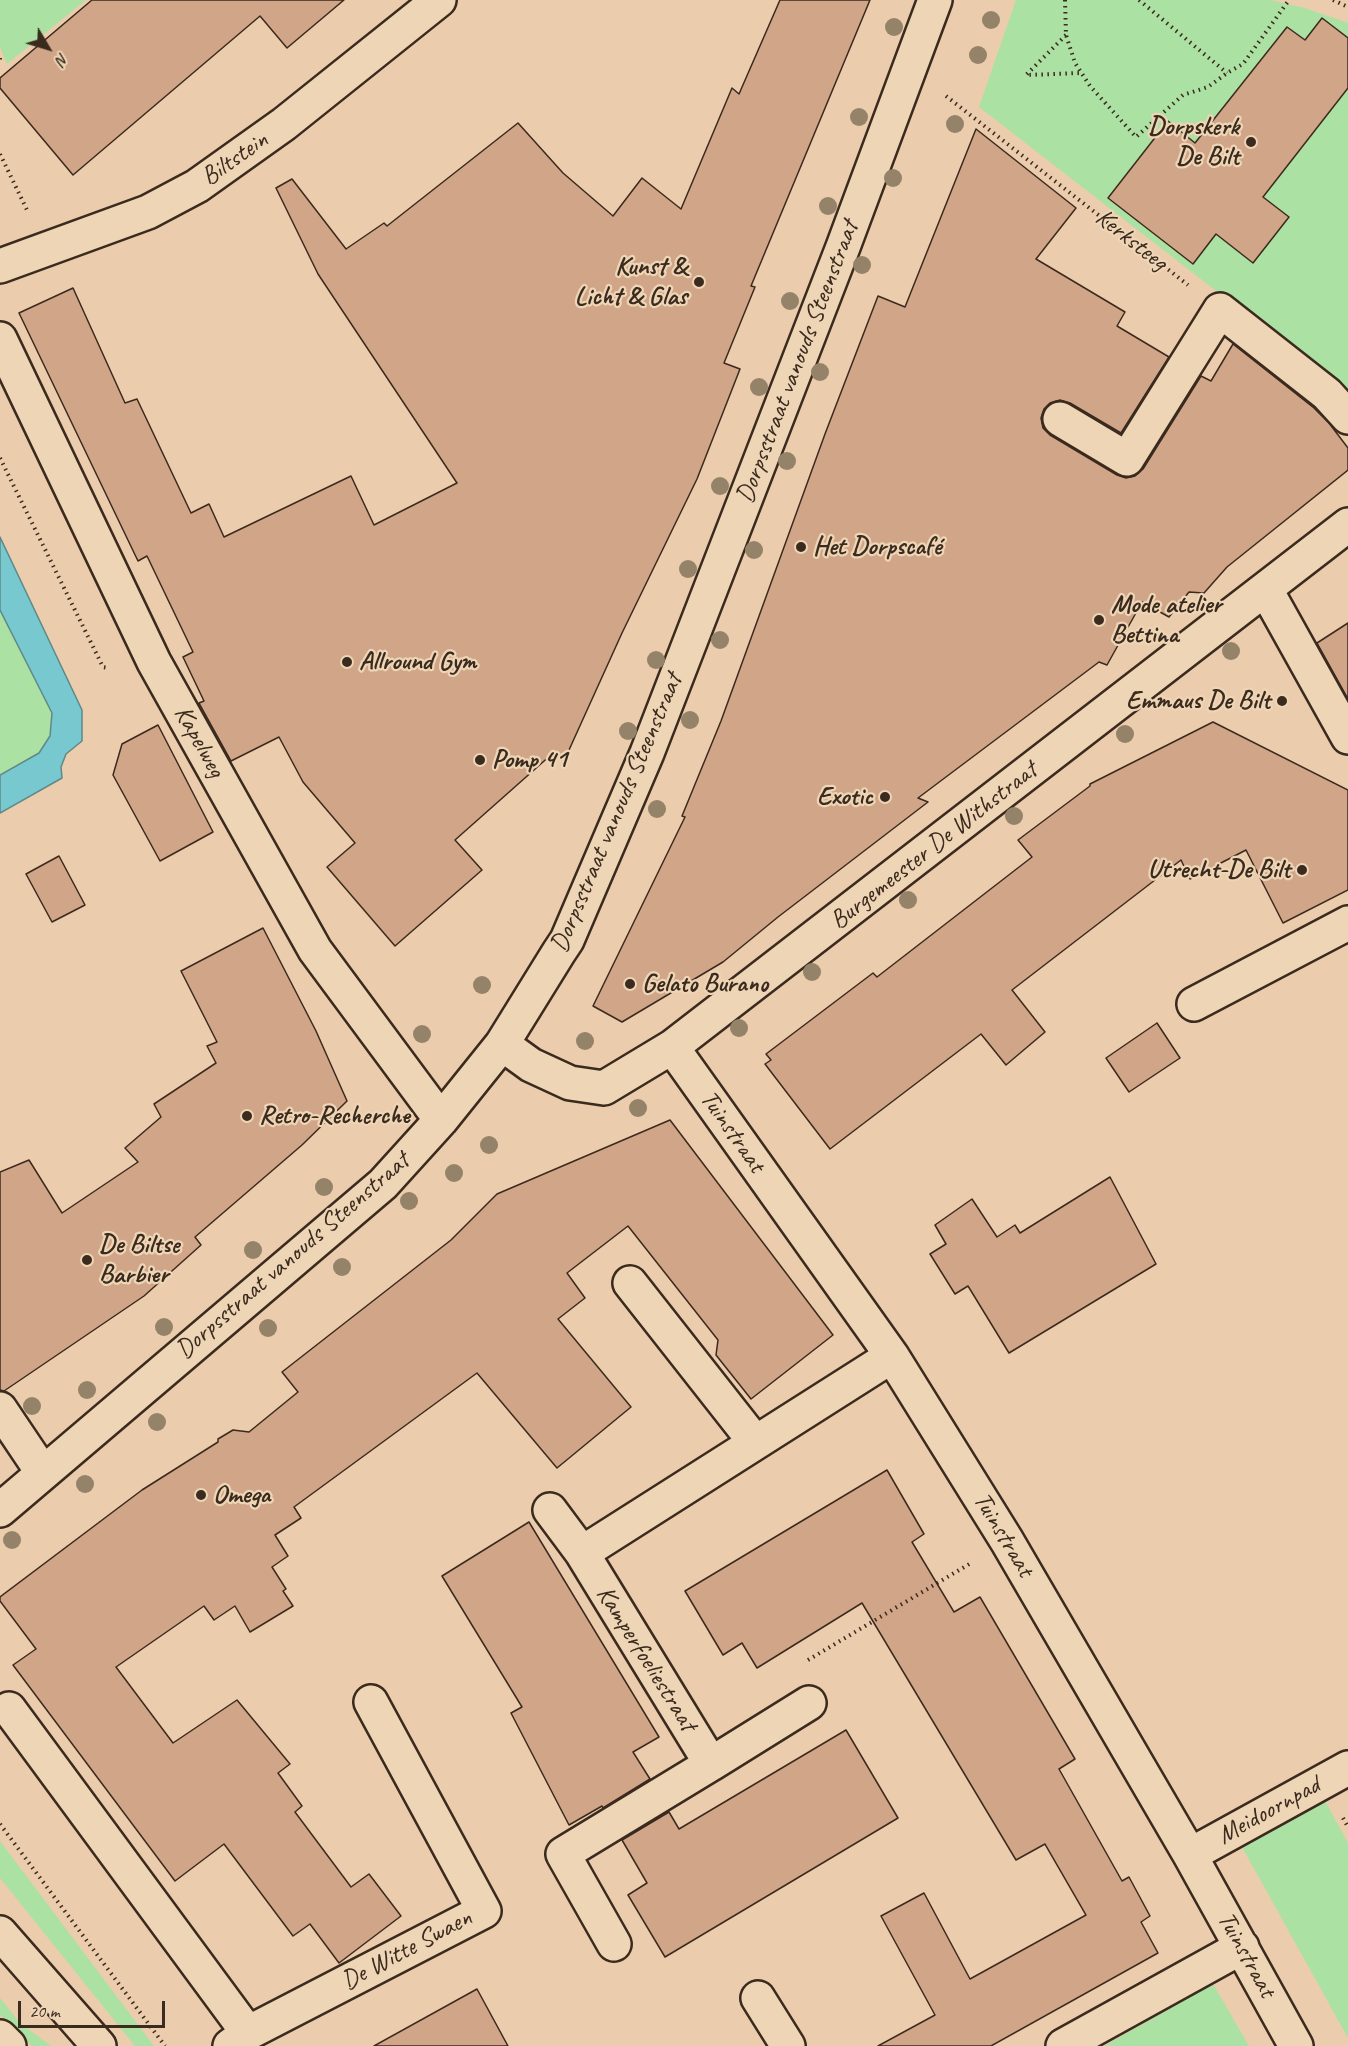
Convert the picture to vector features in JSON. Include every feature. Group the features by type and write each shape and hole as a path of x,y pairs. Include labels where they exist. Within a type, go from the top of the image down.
{"street":[{"name":"Biltstein","path":"0,266 148,212 197,186 284,124 439,0"},
{"name":"Dorpsstraat vanouds Steenstraat","path":"0,1510 383,1184 441,1120 502,1044 567,939 647,753 843,247 935,0"},
{"path":"1060,419 1127,459 1220,310 1327,394 1348,417"},
{"name":"Kapelweg","path":"0,339 154,662 315,950 441,1120"},
{"name":"Burgemeester De Withstraat","path":"502,1044 531,1065 570,1083 604,1088 672,1047 1348,525"},
{"path":"1266,590 1348,737"},
{"path":"1194,1004 1348,923"},
{"name":"Tuinstraat","path":"672,1047 892,1356 1007,1541 1190,1855 1296,2046"},
{"path":"630,1283 755,1442"},
{"path":"582,1553 892,1356"},
{"path":"0,1409 43,1473"},
{"name":"Kamperfoeliestraat","path":"550,1510 582,1553 711,1764"},
{"name":"De Witte Swaen","path":"9,1709 239,2040 484,1911 371,1702"},
{"path":"614,1944 563,1854 809,1703"},
{"name":"Meidoornpad","path":"1190,1855 1348,1768"},
{"path":"0,1933 99,2046"},
{"path":"1063,2046 1242,1947"},
{"path":"758,1998 788,2046"},
{"path":"0,2037 9,2046"}],"path":[{"path":"1065,0 1066,35 1075,63 1090,86 1136,137 1183,95 1208,87 1243,64 1289,0"},
{"path":"1139,0 1227,73"},
{"path":"1333,0 1348,7"},
{"path":"1066,35 1026,75 1081,73"},
{"name":"Kerksteeg","path":"910,68 1220,310"},
{"path":"0,153 46,248"},
{"path":"809,1703 808,1659 1007,1541"},
{"path":"0,1824 165,2046"}],"green space":[{"path":"0,0 86,0 7,64 0,47"},
{"path":"1016,0 1270,0 1305,8 1348,23 1348,38 1322,18 1305,40 1287,27 1195,143 1167,122 1130,169 1172,201 1150,230 1192,264 1216,234 1253,263 1289,217 1263,197 1348,88 1348,393 979,107"},
{"path":"0,610 52,713 50,736 39,753 0,775"},
{"path":"1325,1801 1348,1843 1348,2038 1242,1847"},
{"path":"0,1841 154,2046 135,2046 0,1878"},
{"path":"1213,1984 1249,2046 1104,2046"},
{"path":"0,1998 20,2023 51,2046 32,2046 0,2015"}],"water":[{"path":"0,537 82,710 82,741 66,754 61,767 62,778 0,813 0,775 39,753 50,736 52,713 0,610"}],"building":[{"path":"92,0 344,0 287,48 260,16 73,175 0,88 0,78"},
{"path":"780,0 870,0 751,286 755,287 724,363 740,369 697,479 622,633 564,761 552,754 455,840 482,870 395,946 327,867 355,843 303,782 279,737 231,761 199,703 204,701 183,657 193,652 147,556 138,561 19,313 73,288 125,403 137,399 191,513 209,504 224,537 351,476 374,525 457,483 318,274 276,188 292,179 346,249 384,223 387,226 518,123 563,173 613,216 642,178 681,209 732,88 739,94"},
{"name":"Dorpskerk De Bilt","path":"1322,18 1348,38 1348,88 1263,197 1289,217 1253,263 1216,234 1193,264 1108,198 1168,121 1195,143 1287,27 1305,40"},
{"path":"976,129 1076,208 1036,259 1125,312 1117,326 1169,357 1121,433 1070,403 1060,400 1050,403 1044,409 1041,418 1043,428 1050,435 1117,475 1126,478 1135,476 1143,469 1201,376 1211,381 1233,344 1314,408 1329,423 1348,448 1348,470 1227,567 1204,593 1189,592 1169,617 1142,602 1107,665 1099,662 918,798 928,802 723,962 622,1022 593,1006 685,817 682,816 721,721 825,434 878,296 905,307"},
{"path":"1348,623 1348,699 1317,643"},
{"path":"1213,722 1348,790 1348,890 1283,923 1246,850 1190,879 1181,860 1012,990 1045,1032 1006,1065 981,1034 830,1149 765,1064 771,1060 766,1054 873,973 877,977 1032,857 1018,840 1090,784"},
{"path":"158,725 213,832 160,861 113,775 122,744"},
{"path":"59,856 85,905 52,922 26,874"},
{"path":"263,928 316,1031 347,1101 302,1145 195,1237 201,1245 144,1296 4,1391 0,1390 0,1172 29,1160 62,1213 138,1162 125,1148 161,1117 154,1104 216,1063 207,1046 217,1042 181,971"},
{"path":"1157,1023 1180,1058 1129,1092 1106,1058"},
{"path":"670,1120 833,1335 751,1399 716,1355 718,1340 628,1226 567,1273 585,1298 558,1319 631,1407 557,1468 477,1373 294,1507 301,1518 275,1535 288,1556 272,1567 286,1589 283,1591 293,1606 250,1632 235,1606 214,1620 204,1606 116,1667 173,1743 237,1700 290,1764 278,1773 302,1806 295,1812 351,1887 369,1874 401,1916 339,1963 310,1924 293,1936 224,1844 175,1881 13,1665 36,1649 0,1601 0,1597 142,1490 218,1442 218,1439 233,1430 249,1432 298,1392 282,1372 451,1240 497,1194"},
{"path":"1110,1177 1156,1264 1009,1353 968,1286 955,1294 930,1254 946,1244 935,1225 972,1199 997,1237 1015,1225 1020,1233"},
{"path":"887,1470 924,1534 912,1542 954,1612 980,1597 1075,1759 1059,1769 1122,1881 1129,1877 1150,1916 1141,1922 1158,1953 991,2046 878,2046 935,2015 881,1916 924,1893 970,1979 1086,1915 1045,1844 1016,1860 862,1603 757,1668 742,1643 723,1655 685,1591"},
{"path":"529,1522 659,1737 633,1752 650,1779 603,1808 602,1806 569,1825 511,1713 522,1707 442,1576"},
{"path":"846,1730 898,1818 665,1957 628,1895 647,1883 622,1840 669,1812 679,1829"},
{"path":"477,1989 508,2046 374,2046"}],"place":[{"name":"Dorpskerk De Bilt","path":"1251,142"},
{"name":"Kunst & Licht & Glas","path":"699,282"},
{"name":"Het Dorpscafé","path":"801,547"},
{"name":"Mode atelier Bettina","path":"1099,620"},
{"name":"Allround Gym","path":"347,662"},
{"name":"Emmaus De Bilt","path":"1282,701"},
{"name":"Pomp 41","path":"480,760"},
{"name":"Exotic","path":"885,797"},
{"name":"Utrecht-De Bilt","path":"1302,870"},
{"name":"Gelato Burano","path":"630,984"},
{"name":"Retro-Recherche","path":"247,1116"},
{"name":"De Biltse Barbier","path":"87,1260"},
{"name":"Omega","path":"201,1495"}]}
